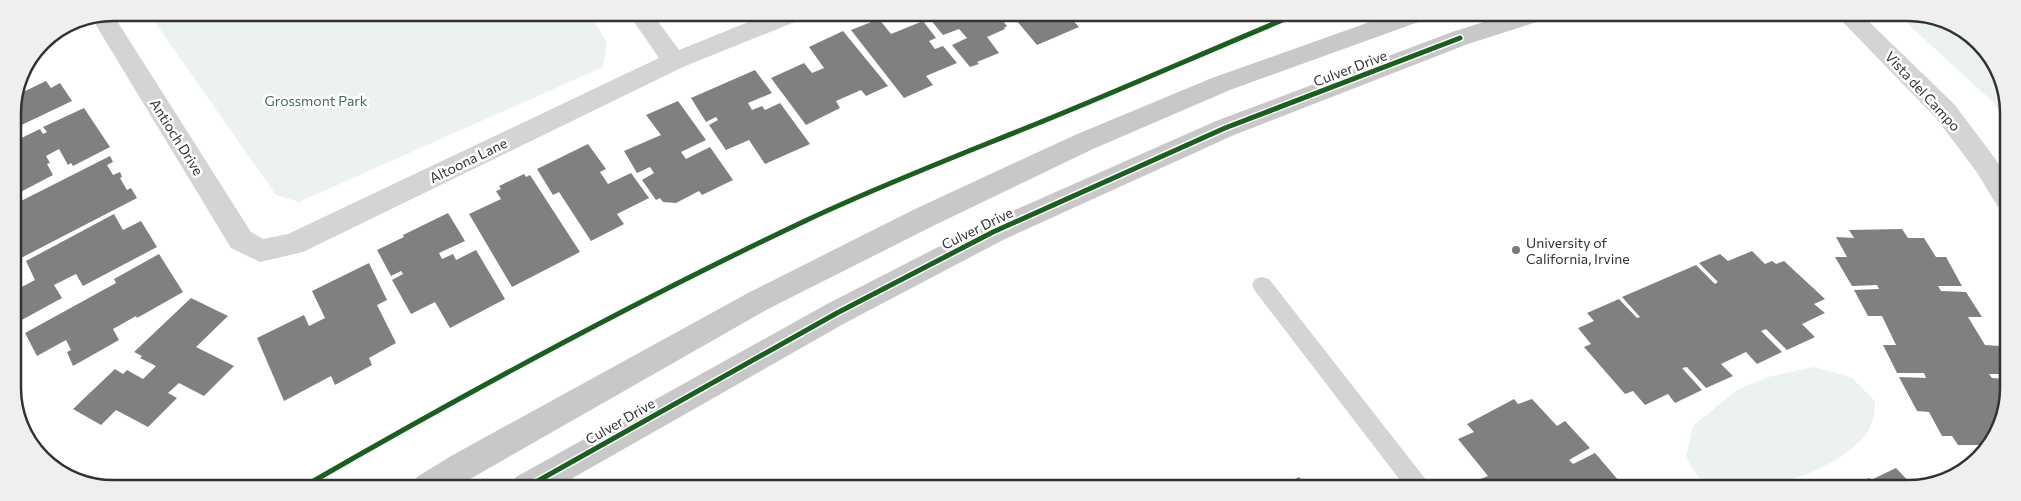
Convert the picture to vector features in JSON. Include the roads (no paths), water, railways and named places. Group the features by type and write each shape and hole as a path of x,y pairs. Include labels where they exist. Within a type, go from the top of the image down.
{"main road":[{"name":"Culver Drive","path":"439,480 758,301 934,213 1084,142 1221,84 1396,21"},
{"name":"Culver Drive","path":"539,480 837,313 993,232 1225,128 1451,42 1514,21"}],"street":[{"path":"646,21 674,61 774,21"},
{"name":"Vista del Campo","path":"1853,21 1945,111 1985,164 2000,190"},
{"name":"Antioch Drive","path":"106,22 241,240 260,251"},
{"name":"Altoona Lane","path":"260,251 293,244 674,61"}],"lane":[{"path":"1262,285 1413,480"}],"place":[{"name":"University of California, Irvine","path":"1516,250"}],"park label":[{"name":"Grossmont Park","path":"316,100"}]}
